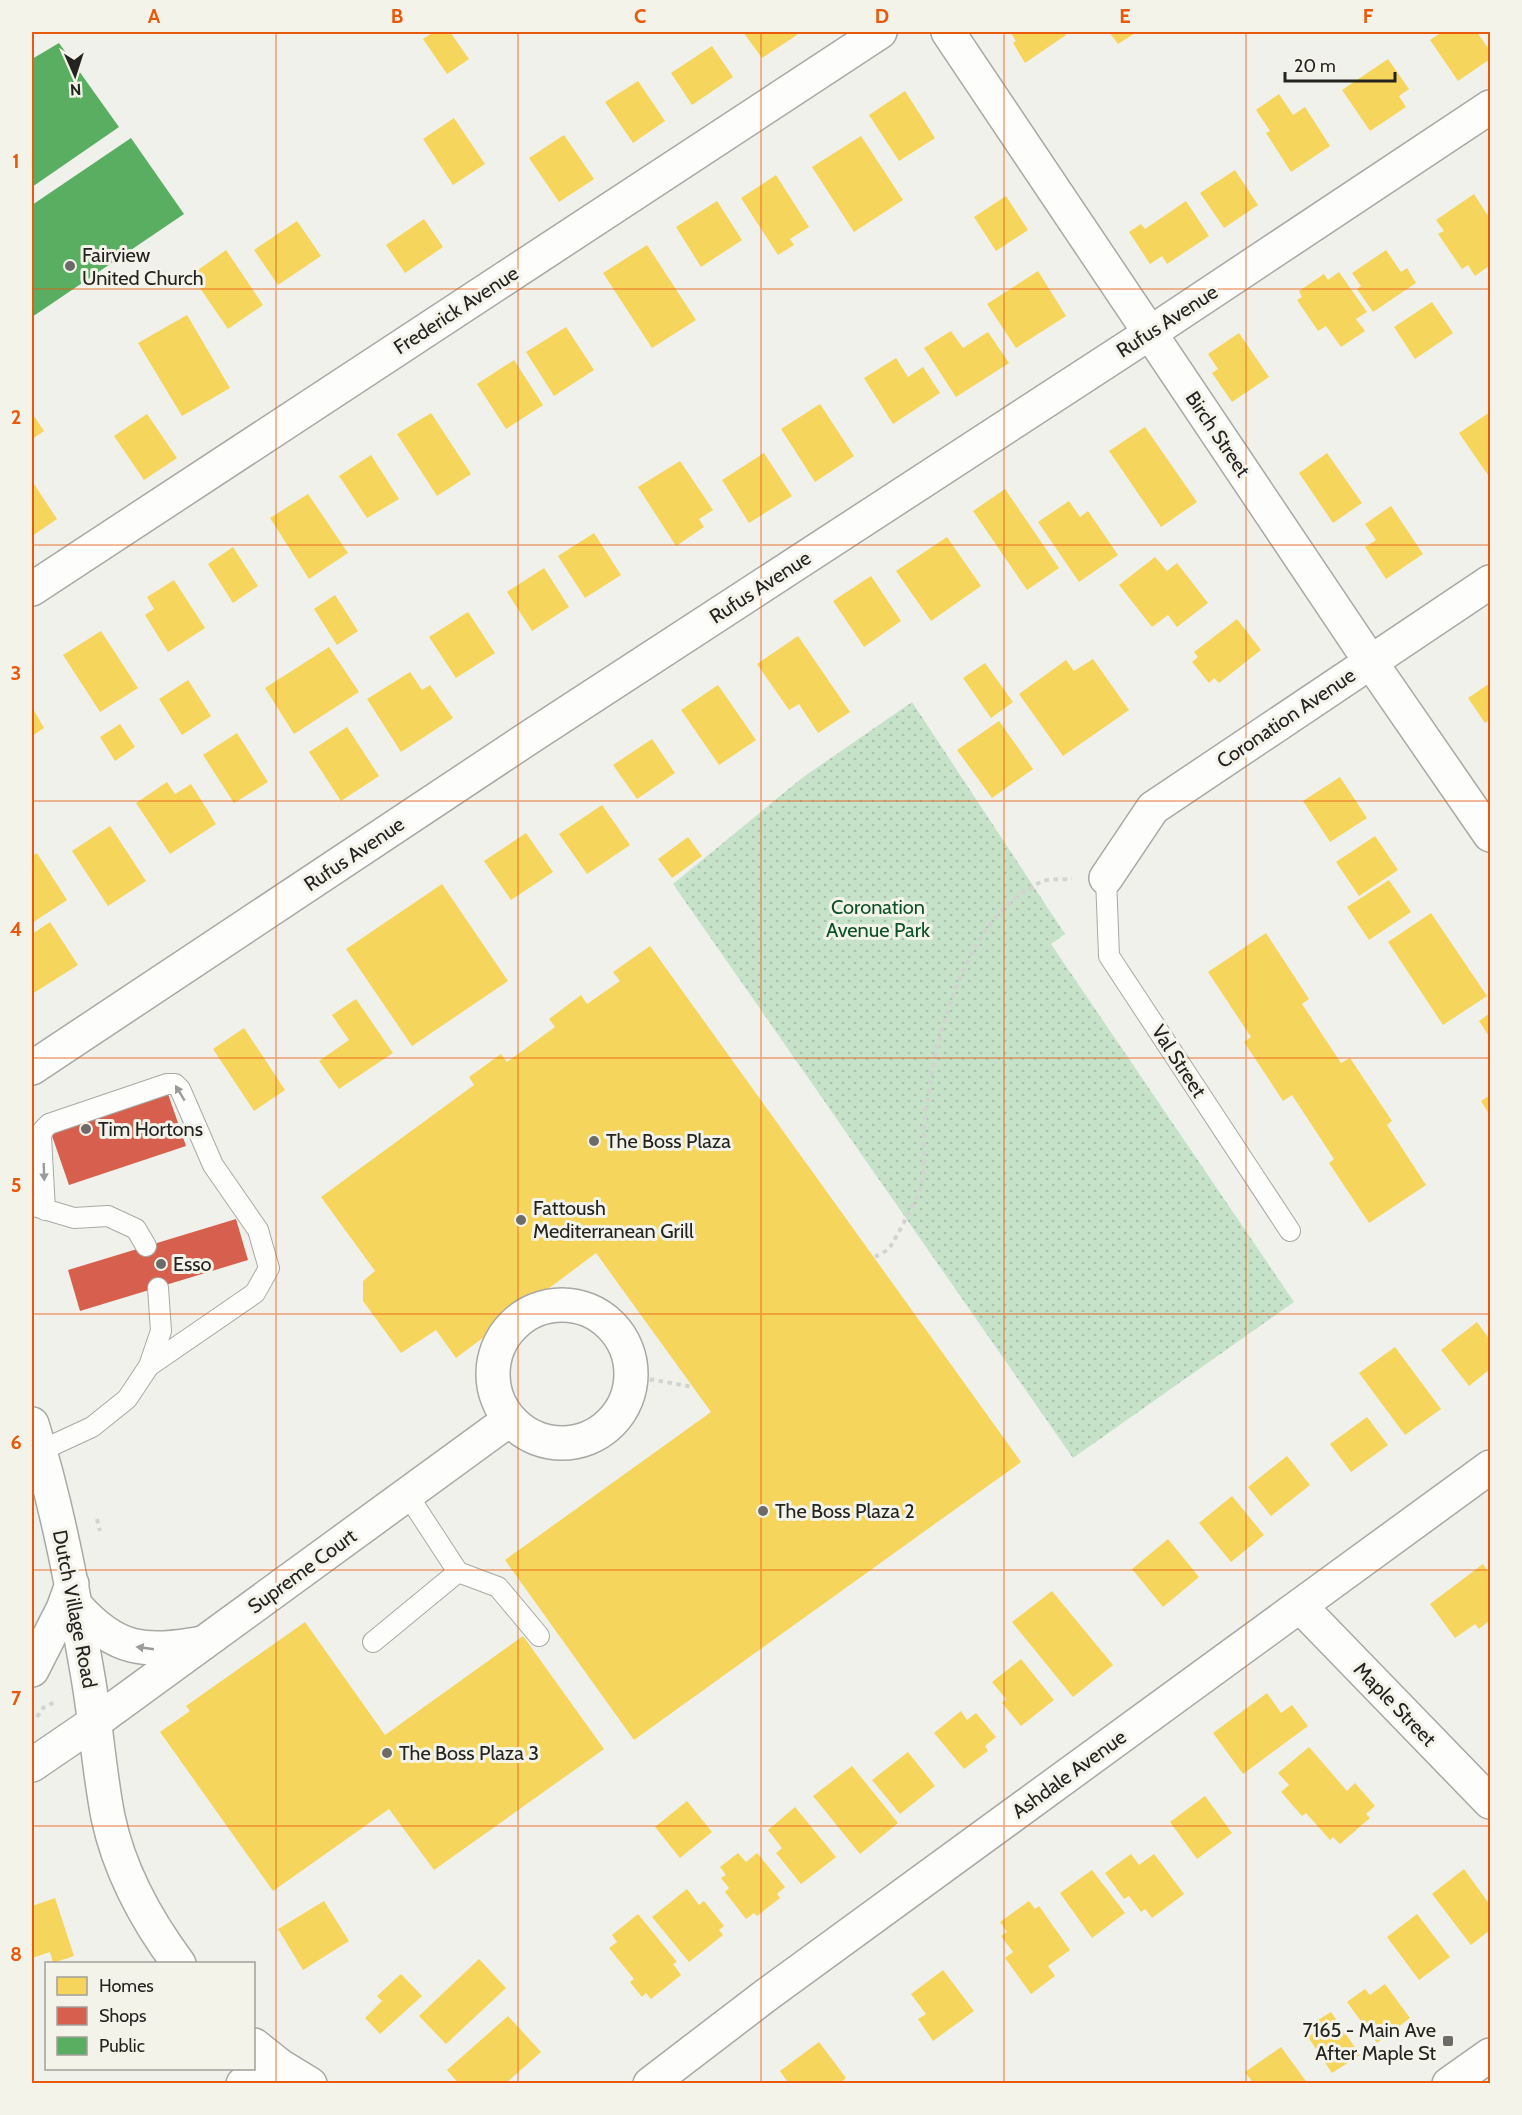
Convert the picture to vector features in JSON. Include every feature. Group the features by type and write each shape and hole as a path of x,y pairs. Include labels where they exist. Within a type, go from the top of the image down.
{"street":[{"name":"Frederick Avenue","path":"32,589 880,32"},
{"name":"Birch Street","path":"948,32 1370,661 1491,835"},
{"name":"Rufus Avenue","path":"32,1068 530,737 1150,333 1491,107"},
{"name":"Coronation Avenue","path":"1106,878 1153,808 1491,582"},
{"path":"559,1304 582,1307 603,1317 619,1334 629,1354 632,1376 627,1398 616,1418 599,1433 579,1442 556,1443 534,1438 509,1420 500,1407 493,1385 493,1362 501,1340 516,1322 536,1309 559,1304"},
{"name":"Supreme Court","path":"95,1722 509,1420"},
{"name":"Dutch Village Road","path":"36,1437 54,1501 74,1595 108,1817 120,1856 141,1903 166,1947 177,1962"},
{"name":"Ashdale Avenue","path":"650,2084 765,1996 1491,1467"},
{"path":"32,1670 63,1609 74,1595 91,1623 108,1636 128,1645 149,1649 170,1649 203,1643"},
{"name":"Maple Street","path":"1300,1606 1491,1802"},
{"path":"32,1765 95,1722"},
{"path":"255,2045 279,2065 309,2084"},
{"path":"1449,2084 1491,2055"},
{"path":"243,2084 279,2065"}],"lane":[{"name":"Val Street","path":"1106,878 1109,956 1290,1231"},
{"path":"146,1246 136,1229 108,1216 74,1218 38,1208 41,1137 43,1130 49,1124 167,1084 175,1084 180,1089 213,1165 258,1230 269,1268 255,1293 149,1366"},
{"path":"36,1437 92,1427 127,1399 149,1366 161,1331 158,1288"},
{"path":"407,1494 458,1572 498,1587 539,1636"},
{"path":"373,1642 458,1572"}],"path":[{"path":"875,1257 889,1249 921,1188 926,1111 936,1054 949,1008 976,946 992,923 1016,897 1043,881 1106,878"},
{"path":"632,1376 693,1387"},
{"path":"97,1519 100,1531"}],"green space":[{"name":"Coronation Avenue Park","path":"912,702 1065,934 1051,944 1294,1302 1073,1458 673,884 802,778"}],"building: Homes":[{"path":"434,32 450,32 469,59 447,74 423,39"},
{"path":"743,32 795,32 797,35 762,58"},
{"path":"1010,32 1064,32 1066,35 1025,63 1013,43 1016,41"},
{"path":"1109,32 1137,32 1118,44"},
{"path":"1442,32 1477,32 1490,51 1490,59 1458,81 1430,40"},
{"path":"712,46 733,77 692,105 671,73"},
{"path":"1388,59 1409,89 1399,96 1406,107 1370,131 1342,90"},
{"path":"638,81 665,121 633,143 605,102"},
{"path":"905,91 935,138 899,161 869,115"},
{"path":"1279,94 1293,115 1305,107 1330,146 1291,172 1266,133 1270,131 1256,110"},
{"path":"454,118 485,164 453,185 423,139"},
{"path":"564,135 594,179 559,202 529,158"},
{"path":"861,136 903,200 854,232 812,167"},
{"path":"1235,170 1258,205 1224,228 1200,193"},
{"path":"776,175 809,227 790,239 794,245 778,255 741,198"},
{"path":"1474,194 1490,219 1490,265 1475,276 1468,265 1462,269 1438,234 1444,231 1436,220"},
{"path":"1006,196 1028,230 996,251 974,217"},
{"path":"717,201 742,240 701,267 676,227"},
{"path":"1186,201 1209,236 1167,264 1162,256 1150,264 1129,232 1141,224 1145,229"},
{"path":"424,219 443,247 405,273 386,245"},
{"path":"297,221 321,256 278,285 254,250"},
{"path":"647,245 696,320 652,348 603,273"},
{"path":"226,250 263,305 228,329 191,275"},
{"path":"1386,250 1401,272 1407,268 1416,283 1373,312 1357,289 1361,286 1352,273"},
{"path":"1038,271 1066,316 1016,348 987,304"},
{"path":"1339,272 1367,312 1356,319 1365,331 1341,347 1326,326 1318,331 1297,300 1302,297 1299,291 1324,274 1328,280"},
{"path":"1432,302 1453,333 1415,359 1394,327"},
{"path":"187,315 230,388 182,416 138,343"},
{"path":"566,327 594,370 554,396 526,352"},
{"path":"951,331 963,348 988,332 1009,363 956,397 924,348"},
{"path":"1239,333 1269,377 1232,402 1212,373 1218,369 1208,354"},
{"path":"896,358 908,377 923,367 940,393 893,424 864,378"},
{"path":"514,360 543,405 506,429 477,384"},
{"path":"820,404 854,456 815,482 781,429"},
{"path":"1490,412 1490,478 1459,433"},
{"path":"32,413 44,431 32,439"},
{"path":"431,413 471,474 437,496 397,434"},
{"path":"147,414 177,458 144,480 114,436"},
{"path":"1145,427 1197,502 1161,527 1109,451"},
{"path":"764,453 792,496 749,523 722,480"},
{"path":"1327,453 1362,503 1333,523 1299,473"},
{"path":"371,455 399,499 367,518 339,476"},
{"path":"680,461 713,510 699,519 704,527 676,546 638,487"},
{"path":"32,481 57,519 32,536"},
{"path":"1005,489 1059,568 1027,590 973,511"},
{"path":"308,494 348,553 309,579 270,518"},
{"path":"1069,501 1080,517 1088,511 1118,555 1079,582 1038,522"},
{"path":"1391,506 1423,554 1386,579 1365,547 1376,540 1365,524"},
{"path":"594,533 621,575 585,598 558,556"},
{"path":"947,537 981,586 931,621 896,571"},
{"path":"233,547 258,586 233,603 208,564"},
{"path":"1155,557 1167,571 1177,563 1208,603 1177,627 1168,615 1152,627 1119,585"},
{"path":"544,568 569,607 532,631 507,592"},
{"path":"871,576 901,621 864,647 833,601"},
{"path":"174,580 205,628 168,652 145,615 154,609 147,597"},
{"path":"335,595 358,631 337,645 314,609"},
{"path":"468,612 495,653 456,678 429,637"},
{"path":"1237,619 1261,650 1219,683 1214,678 1209,683 1192,662 1198,657 1194,652"},
{"path":"101,631 138,688 100,712 63,655"},
{"path":"798,636 850,712 818,733 799,704 789,710 757,664"},
{"path":"329,647 359,692 294,734 265,688"},
{"path":"1093,659 1129,710 1063,756 1019,694 1066,660 1074,671"},
{"path":"985,663 1013,702 991,718 963,678"},
{"path":"410,672 422,690 430,685 453,718 401,752 367,699"},
{"path":"188,680 211,716 182,735 159,699"},
{"path":"1490,683 1490,719 1485,723 1468,698"},
{"path":"718,685 756,740 719,765 681,710"},
{"path":"32,707 44,728 32,736"},
{"path":"999,721 1033,769 992,798 957,750"},
{"path":"120,724 135,747 115,761 100,737"},
{"path":"347,727 379,776 341,801 309,752"},
{"path":"237,733 268,782 234,803 203,755"},
{"path":"652,739 675,773 637,799 613,765"},
{"path":"1340,777 1367,818 1330,842 1303,801"},
{"path":"167,782 175,794 191,784 216,824 170,854 136,803"},
{"path":"602,805 630,845 587,874 559,834"},
{"path":"110,826 146,881 108,906 72,851"},
{"path":"526,833 553,872 511,900 484,861"},
{"path":"1375,836 1398,870 1359,896 1336,862"},
{"path":"688,837 702,856 672,878 658,859"},
{"path":"37,853 67,900 32,923 32,856"},
{"path":"1389,880 1411,912 1369,940 1347,907"},
{"path":"442,884 508,981 412,1046 346,949"},
{"path":"1431,913 1487,996 1443,1025 1388,942"},
{"path":"50,922 78,965 32,994 32,934"},
{"path":"1266,933 1309,999 1302,1004 1341,1063 1350,1058 1392,1121 1387,1125 1426,1185 1369,1223 1329,1163 1334,1159 1292,1095 1283,1101 1244,1042 1251,1037 1208,972"},
{"path":"650,946 1021,1462 634,1740 505,1560 711,1412 596,1253 456,1358 436,1330 401,1353 363,1301 363,1281 375,1271 321,1197 474,1085 469,1077 501,1054 507,1062 555,1027 549,1019 581,995 587,1004 620,981 613,972"},
{"path":"356,999 393,1053 339,1089 319,1061 349,1040 332,1015"},
{"path":"1490,1013 1490,1038 1479,1021"},
{"path":"244,1028 285,1090 254,1111 213,1049"},
{"path":"1490,1095 1490,1116 1481,1101"},
{"path":"1477,1322 1490,1340 1490,1369 1469,1386 1441,1350"},
{"path":"1395,1347 1441,1409 1405,1435 1359,1373"},
{"path":"1367,1417 1388,1445 1351,1472 1330,1444"},
{"path":"1287,1456 1310,1485 1271,1516 1248,1487"},
{"path":"1232,1496 1264,1535 1231,1562 1199,1523"},
{"path":"1168,1539 1199,1577 1163,1607 1132,1569"},
{"path":"1483,1564 1490,1574 1490,1620 1479,1629 1475,1624 1455,1638 1430,1604"},
{"path":"1052,1591 1113,1665 1073,1697 1012,1622"},
{"name":"The Boss Plaza 3","path":"305,1622 385,1735 523,1636 604,1749 434,1870 389,1809 273,1891 160,1732 190,1711 186,1706"},
{"path":"1021,1659 1054,1700 1021,1726 1002,1703 1006,1699 992,1682"},
{"path":"1267,1693 1281,1713 1292,1705 1308,1726 1243,1774 1213,1733"},
{"path":"961,1711 967,1720 976,1713 996,1737 985,1746 988,1751 964,1769 934,1733"},
{"path":"1309,1747 1347,1791 1355,1783 1375,1806 1366,1814 1370,1818 1340,1844 1333,1837 1330,1840 1306,1813 1302,1816 1281,1792 1289,1785 1278,1773"},
{"path":"908,1752 935,1786 900,1814 872,1780"},
{"path":"852,1766 898,1823 860,1854 813,1796"},
{"path":"1205,1796 1232,1833 1197,1859 1170,1822"},
{"path":"687,1801 712,1832 680,1858 655,1827"},
{"path":"795,1807 836,1857 801,1884 776,1853 782,1848 768,1830"},
{"path":"738,1853 746,1862 757,1853 785,1887 777,1894 780,1898 757,1916 754,1913 746,1919 725,1892 729,1888 721,1878 726,1875 720,1867"},
{"path":"1131,1854 1139,1865 1154,1854 1184,1894 1152,1918 1145,1909 1141,1912 1129,1896 1124,1899 1105,1873"},
{"path":"1464,1869 1490,1905 1490,1930 1471,1945 1432,1894"},
{"path":"1092,1870 1125,1913 1092,1938 1060,1893"},
{"path":"687,1889 699,1905 704,1901 724,1926 719,1930 723,1935 689,1962 652,1917"},
{"path":"55,1898 74,1956 53,1962 50,1952 32,1958 32,1906"},
{"path":"324,1901 349,1941 303,1970 278,1929"},
{"path":"1029,1901 1035,1909 1039,1906 1070,1950 1048,1966 1055,1976 1031,1994 1005,1958 1013,1952 1001,1936 1007,1932 1000,1922"},
{"path":"638,1914 677,1962 673,1964 681,1975 651,1999 646,1993 642,1997 630,1982 634,1979 609,1948 617,1942 612,1935"},
{"path":"1417,1914 1450,1957 1419,1980 1387,1937"},
{"path":"479,1959 506,1988 446,2044 419,2016"},
{"path":"943,1970 974,2011 933,2041 918,2019 926,2014 911,1994"},
{"path":"401,1974 422,1996 380,2034 365,2018 382,2001 377,1996"},
{"path":"1385,1984 1410,2018 1377,2043 1347,2002 1365,1989 1370,1995"},
{"path":"1331,2012 1360,2055 1332,2073 1308,2037 1319,2029 1315,2022"},
{"path":"508,2016 541,2052 505,2084 459,2084 447,2070"},
{"path":"819,2042 846,2078 839,2084 789,2084 780,2071"},
{"path":"1281,2047 1308,2084 1254,2084 1245,2072"}],"building: Shops":[{"path":"168,1094 186,1146 69,1185 51,1133"},
{"path":"236,1219 248,1260 80,1311 68,1270"}],"building: Public":[{"path":"59,43 119,127 32,187 32,59"},
{"name":"Fairview United Church","path":"131,138 184,214 32,317 32,205"}],"place":[{"name":"Fairview United Church","path":"70,266"},
{"name":"Tim Hortons","path":"86,1129"},
{"name":"The Boss Plaza","path":"594,1141"},
{"name":"Fattoush Mediterranean Grill","path":"521,1220"},
{"name":"Esso","path":"161,1264"},
{"name":"The Boss Plaza 2","path":"763,1511"},
{"name":"The Boss Plaza 3","path":"387,1753"},
{"name":"7165 - Main Ave After Maple St","path":"1448,2041"}]}
